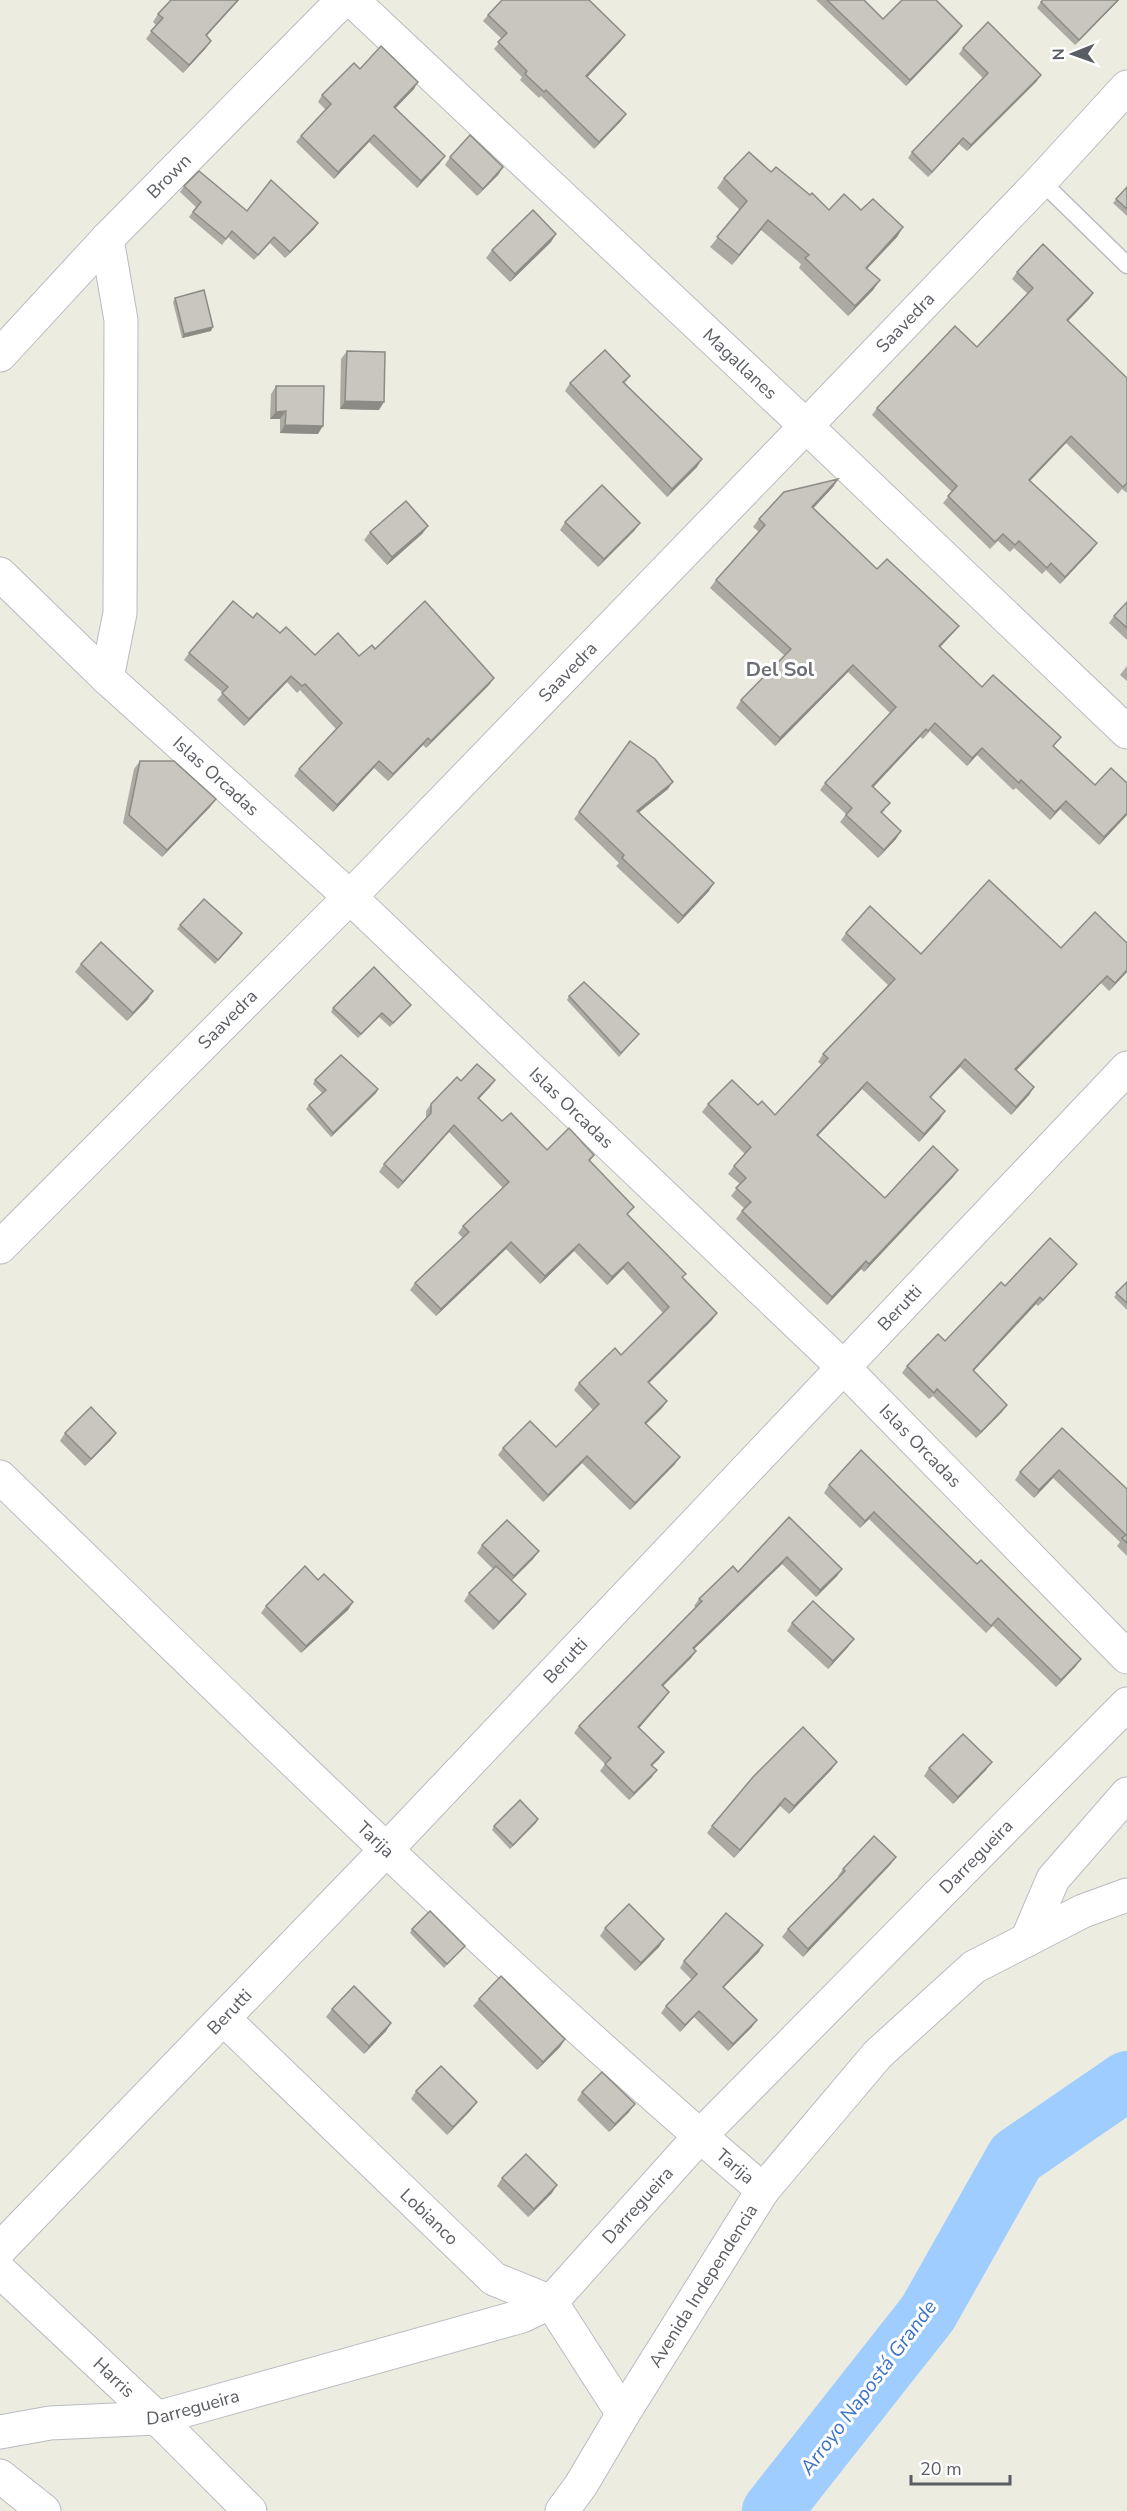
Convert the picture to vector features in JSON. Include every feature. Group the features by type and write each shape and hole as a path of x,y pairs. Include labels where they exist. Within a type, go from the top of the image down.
{"street":[{"name":"Brown","path":"0,355 106,239 342,0"},
{"name":"Magallanes","path":"352,0 806,426 1127,732"},
{"name":"Saavedra","path":"0,1247 350,897 806,426 1041,181 1127,87"},
{"path":"106,239 121,320 120,613 107,678"},
{"name":"Islas Orcadas","path":"0,574 107,678 350,897 843,1367 1127,1657"},
{"name":"Berutti","path":"0,2249 386,1850 1127,1068"},
{"name":"Tarija","path":"0,1477 386,1850 700,2136 763,2190"},
{"name":"Darregueira","path":"0,2432 50,2423 157,2418 522,2316 551,2302 700,2136 1127,1704"},
{"path":"1027,1940 1053,1879 1127,1794"},
{"name":"Avenida Independencia","path":"562,2511 581,2485 622,2414 763,2190 878,2054 974,1967 1083,1911 1127,1895"},
{"name":"Lobianco","path":"224,2019 495,2279 551,2302"},
{"name":"Harris","path":"0,2271 157,2418 250,2511"},
{"path":"551,2302 622,2414"},
{"path":"0,2476 44,2511"}],"lane":[{"path":"1041,181 1127,265"}],"building":[{"path":"171,0 238,0 206,35 211,41 189,65 151,31 163,18 158,14"},
{"path":"502,0 589,0 625,35 586,76 626,114 599,142 546,90 544,92 525,74 527,71 498,42 507,33 488,15"},
{"path":"827,0 864,0 883,19 902,0 936,0 962,26 910,80"},
{"path":"1043,0 1118,0 1079,40 1041,2"},
{"path":"988,22 1041,75 971,145 963,138 932,172 912,152 988,73 963,48"},
{"path":"381,46 418,82 394,107 445,156 421,181 374,135 338,172 301,136 331,104 322,95 354,63 360,69"},
{"path":"470,135 503,167 483,189 450,157"},
{"path":"749,152 771,172 776,167 810,195 812,193 829,210 844,194 861,210 873,199 903,227 866,268 880,280 855,306 805,258 809,255 768,220 739,255 717,237 747,201 724,178"},
{"path":"199,171 247,211 271,180 318,223 290,252 274,237 258,255 232,231 226,239 193,212 201,202 184,186"},
{"path":"1127,187 1127,209 1116,199"},
{"path":"533,210 556,234 515,274 492,250"},
{"path":"1043,244 1093,293 1067,320 1127,378 1127,483 1123,487 1071,436 1029,480 1097,543 1065,577 1051,563 1047,568 1019,541 1015,545 1003,534 995,542 948,496 957,486 877,408 955,326 977,347 1033,288 1017,272"},
{"path":"204,290 213,327 184,334 175,298"},
{"path":"605,350 630,376 623,382 702,459 672,489 570,383"},
{"path":"347,351 385,352 384,402 345,401"},
{"path":"276,386 324,386 323,426 285,425 286,411 276,412"},
{"path":"838,479 812,507 877,569 887,559 959,626 939,646 982,687 993,675 1061,737 1053,746 1095,785 1111,768 1127,783 1127,813 1104,837 1066,801 1055,812 1021,780 1019,783 982,748 972,758 935,723 928,731 926,729 872,786 890,803 881,812 901,831 884,850 846,815 852,808 825,783 896,707 853,665 780,738 741,700 791,649 716,580 765,525 759,519 784,492"},
{"path":"602,485 640,523 604,559 565,522"},
{"path":"406,501 428,526 392,557 370,532"},
{"path":"233,601 253,618 257,613 280,633 286,627 315,655 338,633 359,656 372,645 375,649 425,601 494,678 431,741 428,738 393,774 379,761 337,805 299,769 342,723 305,684 302,686 291,676 249,719 222,693 228,687 189,653"},
{"path":"1127,602 1127,628 1114,616"},
{"path":"630,741 655,759 673,782 637,811 714,883 683,916 622,858 624,855 579,812"},
{"path":"140,761 174,761 216,799 167,850 129,815"},
{"path":"989,880 1061,948 1095,912 1127,943 1127,970 1115,983 1107,976 1015,1069 1034,1087 1016,1107 965,1059 930,1097 945,1111 924,1134 867,1082 817,1135 885,1198 933,1146 958,1170 869,1264 866,1261 832,1297 742,1211 751,1202 736,1188 746,1178 734,1166 751,1147 708,1104 732,1080 758,1105 762,1101 775,1115 828,1058 823,1054 895,979 846,933 870,906 921,954"},
{"path":"204,899 242,933 218,960 180,925"},
{"path":"101,942 153,991 133,1013 81,964"},
{"path":"374,967 411,1005 393,1023 382,1013 361,1034 333,1008"},
{"path":"584,982 639,1034 621,1053 569,996"},
{"path":"341,1055 378,1089 333,1133 309,1105 326,1090 315,1080"},
{"path":"477,1064 495,1080 478,1098 502,1121 511,1113 547,1150 569,1128 594,1155 589,1160 634,1207 627,1214 686,1274 682,1277 717,1313 648,1382 667,1401 645,1423 680,1457 635,1503 587,1456 548,1495 503,1448 530,1421 556,1447 599,1404 579,1383 615,1348 621,1355 669,1307 628,1262 612,1277 579,1244 545,1276 511,1242 441,1309 415,1283 469,1232 463,1226 509,1182 454,1125 403,1182 384,1164 431,1113 431,1104 457,1077 461,1081"},
{"path":"1050,1238 1077,1264 1043,1300 1040,1297 973,1370 1007,1405 981,1432 937,1389 934,1393 907,1366 938,1334 945,1341 1001,1282 1005,1286"},
{"path":"1127,1282 1127,1303 1116,1293"},
{"path":"91,1407 116,1433 91,1459 65,1433"},
{"path":"1062,1428 1127,1489 1127,1543 1122,1538 1126,1535 1059,1470 1039,1490 1020,1472"},
{"path":"861,1450 977,1564 981,1560 1081,1659 1061,1680 998,1618 991,1626 874,1512 865,1521 829,1485"},
{"path":"789,1517 842,1569 820,1590 787,1557 693,1648 696,1651 662,1685 669,1692 638,1727 664,1752 651,1765 657,1770 634,1793 605,1764 611,1758 579,1726 702,1601 699,1599 733,1566 738,1572"},
{"path":"507,1520 539,1551 514,1576 482,1545"},
{"path":"305,1566 318,1580 324,1574 353,1602 306,1646 266,1606"},
{"path":"496,1566 526,1594 499,1622 469,1593"},
{"path":"813,1601 854,1639 833,1661 792,1623"},
{"path":"803,1727 837,1762 794,1806 785,1798 740,1850 712,1826 753,1777"},
{"path":"963,1734 992,1762 958,1797 929,1768"},
{"path":"520,1800 538,1819 513,1845 494,1826"},
{"path":"874,1836 896,1857 808,1949 788,1929 845,1871 843,1869"},
{"path":"629,1904 664,1939 641,1963 605,1928"},
{"path":"430,1911 465,1946 447,1964 412,1929"},
{"path":"726,1913 763,1945 723,1987 757,2020 733,2044 699,2011 685,2025 666,2006 697,1974 684,1961"},
{"path":"501,1976 565,2039 543,2062 479,1999"},
{"path":"354,1986 391,2023 369,2046 332,2009"},
{"path":"441,2066 477,2102 453,2127 416,2091"},
{"path":"602,2072 635,2104 615,2124 582,2092"},
{"path":"526,2154 557,2185 534,2209 502,2178"}],"waterway":[{"name":"Arroyo Napostá Grande","path":"772,2511 928,2313 1016,2157 1127,2081"}],"district":[{"name":"Del Sol","path":"780,669"}]}
